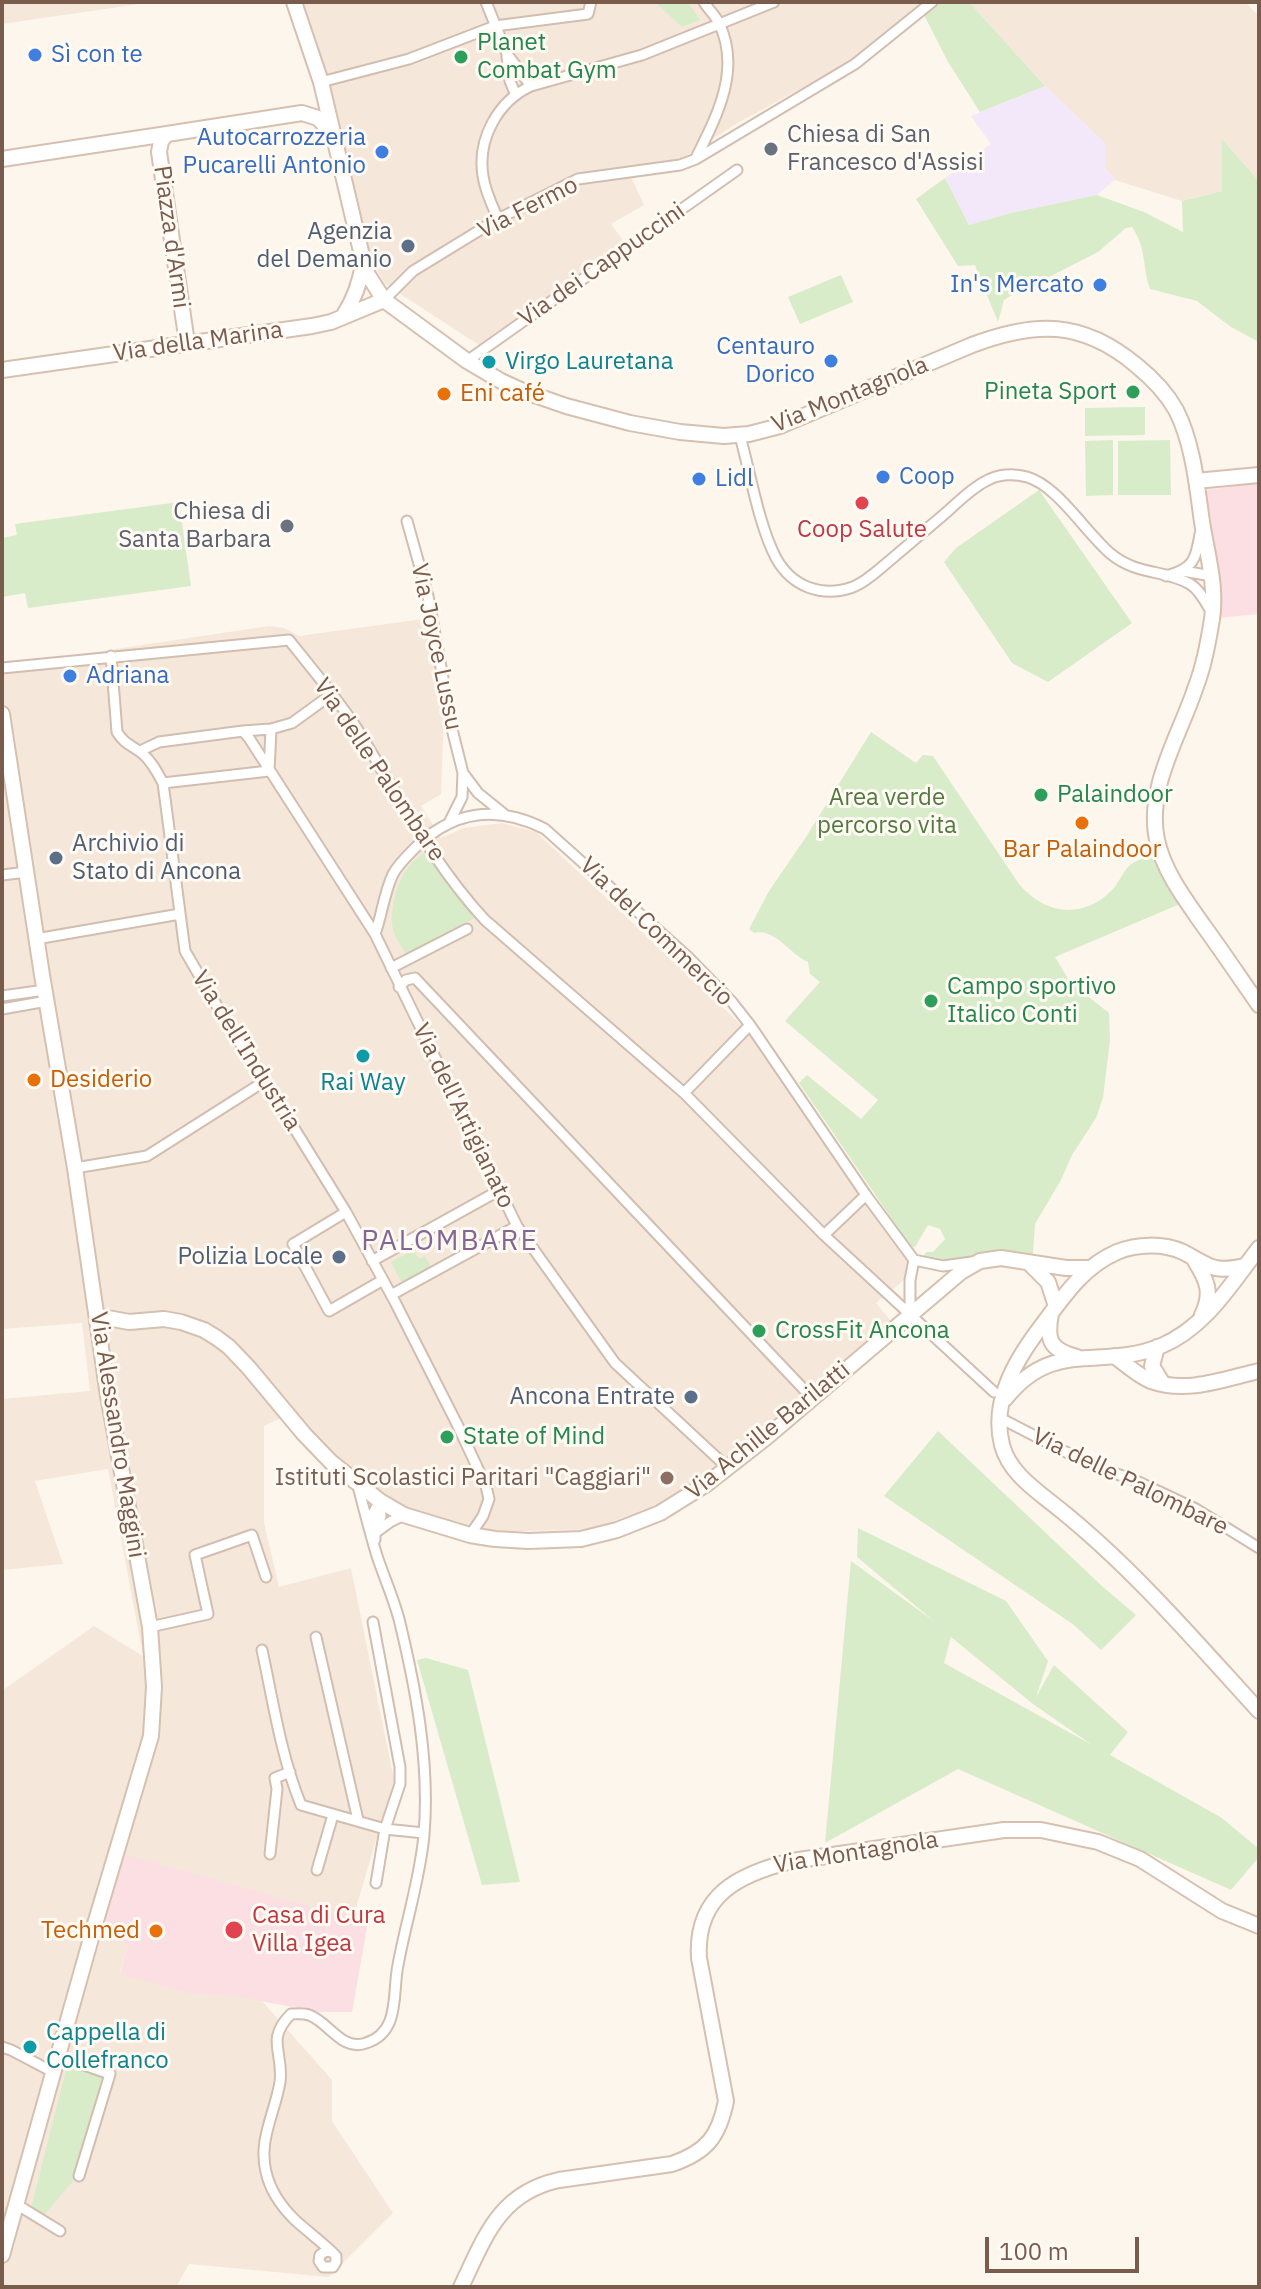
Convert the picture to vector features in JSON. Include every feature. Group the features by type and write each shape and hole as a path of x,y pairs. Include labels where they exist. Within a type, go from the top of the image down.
{"main road":[{"name":"Via Montagnola","path":"294,2 321,82 368,275 384,300 467,361 501,381 566,406 630,423 680,432 740,436 796,420 997,335 1028,328 1063,329 1089,336 1109,345 1152,379 1176,410 1184,430 1212,576 1213,614 1205,662 1163,770 1155,813 1157,840 1165,865 1181,892 1259,1005"},
{"name":"Via Montagnola","path":"302,113 316,96 304,49 308,40"},
{"name":"Piazza d'Armi","path":"2,159 302,113"},
{"path":"302,113 318,118 333,134"},
{"name":"Piazza d'Armi","path":"167,134 161,141 159,152 187,343"},
{"path":"344,315 357,291 363,260"},
{"name":"Via della Marina","path":"4,371 312,326 331,322 384,300"},
{"path":"1196,481 1259,475"},
{"name":"Via Alessandro Maggini","path":"2,714 75,1168 108,1396 150,1627 154,1687 151,1736 16,2204 7,2218 2,2255"},
{"path":"1245,1266 1223,1269 1194,1260 1182,1252 1152,1246 1117,1252 1090,1268 1065,1293 1016,1364 998,1397 1003,1448 1018,1474 1093,1535 1259,1711"},
{"path":"998,1397 1039,1368 1078,1357 1114,1356 1157,1347 1182,1334 1216,1304 1259,1248"},
{"path":"980,1261 1001,1258 1030,1264 1090,1268"},
{"path":"1194,1260 1209,1289 1209,1297 1199,1320"},
{"name":"Via Achille Barilatti","path":"97,1316 129,1322 164,1319 181,1322 217,1338 249,1368 304,1434 358,1486 404,1515 470,1535 495,1539 581,1539 617,1530 686,1499 728,1468 961,1272 980,1261"},
{"path":"1030,1264 1048,1282 1053,1310 1048,1335 1061,1352 1078,1357"},
{"name":"Via Achille Barilatti","path":"100,1335 129,1322"},
{"path":"1157,1347 1152,1366 1163,1384"},
{"path":"1114,1356 1144,1377 1181,1388 1259,1371"},
{"name":"Via Montagnola","path":"461,2287 488,2229 501,2212 527,2191 559,2180 672,2164 685,2160 713,2138 723,2118 726,2101 698,1941 707,1911 717,1897 742,1877 792,1861 1004,1830 1041,1830 1098,1842 1140,1859 1222,1911 1259,1926"}],"street":[{"path":"486,2 507,54 531,86"},
{"path":"696,159 718,114 727,75 728,53 720,24 704,2"},
{"path":"498,219 482,174 483,148 492,122 515,93 642,55 774,2"},
{"name":"Via Fermo","path":"384,300 413,271 498,219 578,179 680,165 696,159 855,64 932,2"},
{"path":"321,82 409,59 495,26 588,14 590,5"},
{"path":"507,54 510,81 515,93"},
{"name":"Via dei Cappuccini","path":"467,361 737,170"},
{"path":"740,436 770,545 786,573 811,589 827,592 854,586 872,575 968,493 986,480 1006,474 1042,482 1115,557 1129,566 1189,583 1213,614"},
{"name":"Via Joyce Lussu","path":"407,521 428,596 463,773 462,797 450,821"},
{"path":"1166,576 1183,571 1191,564 1197,551 1202,523"},
{"path":"1183,571 1212,576"},
{"path":"1189,583 1212,576"},
{"name":"Via delle Palombare","path":"2,668 289,640 355,727 424,839 467,901 684,1093 824,1235 998,1397"},
{"path":"111,656 117,732 124,743 140,751 152,763 163,783 269,771 271,729"},
{"path":"140,751 159,742 271,729 292,723 332,694"},
{"name":"Via dell'Artigianato","path":"243,731 375,934 517,1226 615,1363 728,1468"},
{"name":"Via Joyce Lussu","path":"463,773 478,793 504,814"},
{"name":"Via dell'Industria","path":"163,783 185,951 346,1212 457,1424 489,1499 470,1535"},
{"path":"474,815 478,793"},
{"path":"462,797 474,815"},
{"path":"2,811 17,806"},
{"name":"Via del Commercio","path":"375,934 393,874 424,839 450,821 474,815 504,814 528,820 545,829 687,956 732,1002 914,1260"},
{"path":"2,875 27,872"},
{"path":"36,939 180,914"},
{"path":"391,968 467,929"},
{"path":"399,987 406,980 415,978 812,1398"},
{"path":"2,996 46,996"},
{"path":"2,1009 46,996"},
{"path":"684,1093 750,1025"},
{"path":"75,1168 147,1156 265,1081"},
{"path":"372,1261 500,1190"},
{"path":"824,1235 866,1195"},
{"path":"346,1212 293,1244 329,1311 383,1280"},
{"path":"391,1295 517,1226"},
{"path":"910,1315 910,1280 914,1260 943,1266 980,1261"},
{"path":"893,1300 910,1280"},
{"name":"Via delle Palombare","path":"1000,1418 1095,1467 1132,1479 1196,1509 1259,1548"},
{"path":"322,2245 320,2264 329,2269 336,2259 332,2252 286,2209 265,2171 267,2126 280,2080 278,2029 291,2014 301,2013 312,2016 352,2045 364,2044 383,2033 394,2014 397,1969 419,1874 424,1833 426,1770 416,1696 398,1616 358,1486"},
{"path":"373,1534 381,1516 380,1501"},
{"path":"373,1534 404,1515"},
{"path":"150,1627 208,1614 195,1555 252,1535 266,1577"},
{"path":"373,1622 400,1767 400,1784 385,1829 376,1883"},
{"path":"316,1637 358,1820"},
{"path":"262,1650 293,1786 301,1805 385,1829 424,1833"},
{"path":"270,1854 277,1789 275,1778 290,1772"},
{"path":"277,1789 293,1786"},
{"path":"317,1870 333,1815"},
{"path":"2,2047 53,2072"},
{"path":"58,2056 110,2074 79,2176"},
{"path":"16,2204 60,2231"},
{"path":"319,2258 326,2251 332,2252"}],"shaded area":[{"path":"2,2 153,2 2,24"},
{"path":"302,2 924,2 853,60 736,124 686,156 632,179 644,205 611,224 625,243 479,345 385,284 368,256 338,116"},
{"path":"969,2 1245,2 1259,16 1259,181 1223,140 1222,191 1182,201 1115,180 1106,169 1105,144 1045,86"},
{"path":"1045,86 1106,144 1106,169 1115,180 1097,195 969,225 945,178 991,144 971,116"},
{"path":"1259,483 1259,614 1218,618 1220,598 1206,490"},
{"path":"430,618 444,713 441,794 421,806 441,838 463,828 502,823 536,832 749,1032 846,1177 911,1264 904,1280 876,1303 891,1321 730,1460 661,1503 594,1529 491,1532 455,1529 404,1513 365,1488 288,1415 264,1426 264,1523 279,1587 351,1568 394,1780 353,1918 123,1855 128,1945 120,1973 262,2001 332,2080 332,2121 393,2213 329,2277 189,2264 176,2287 2,2287 2,1694 3,1690 94,1626 143,1656 108,1469 35,1481 63,1564 2,1570 2,1399 90,1391 82,1323 2,1329 2,666 269,626 284,628 299,636"},
{"name":"Casa di Cura Villa Igea","path":"123,1854 368,1922 352,2012 320,2012 233,1996 188,1993 120,1974 128,1945 100,1937"}],"green space":[{"path":"655,2 688,2 700,20 682,27"},
{"path":"938,2 969,2 1045,86 980,112 948,62 923,13"},
{"path":"1222,139 1259,181 1259,342 1231,327 1197,301 1150,289 1140,243 1132,227 1126,228 1098,252 1043,280 1037,279 1004,300 998,322 975,265 958,266 916,199 945,178 969,225 1097,195 1144,212 1183,232 1182,201 1222,191"},
{"path":"841,275 853,302 800,324 788,297"},
{"path":"1145,407 1145,435 1085,436 1085,408"},
{"path":"1113,440 1113,495 1086,496 1085,441"},
{"path":"1170,440 1171,495 1118,495 1118,441"},
{"path":"1039,490 1132,623 1048,682 1012,663 944,562 956,548"},
{"path":"179,502 191,586 28,608 25,593 2,597 2,538 17,535 15,524"},
{"name":"Area verde percorso vita","path":"871,732 916,763 923,755 933,756 1019,884 1040,902 1064,910 1088,906 1111,891 1131,864 1152,855 1180,904 1055,957 1070,982 1109,1013 1110,1040 1103,1098 1096,1118 1035,1224 1033,1254 997,1250 959,1261 923,1257 926,1252 933,1252 945,1239 940,1229 928,1225 915,1247 911,1247 799,1083 807,1075 861,1119 878,1100 785,1021 820,982 810,974 808,962 782,942 749,929 769,891"},
{"path":"423,854 429,856 475,918 406,954 393,930 392,910 402,877"},
{"path":"413,1250 419,1259 425,1256 431,1267 402,1283 391,1262"},
{"path":"938,1431 1136,1615 1101,1650 1074,1625 884,1496"},
{"path":"858,1528 1006,1601 1048,1661 1036,1697 1054,1665 1128,1732 1110,1755 1222,1818 1259,1849 1259,1857 1231,1890 958,1769 825,1843 851,1561 935,1622 857,1557","holes":["951,1637 1033,1704 1092,1745 944,1663"]},
{"path":"426,1658 468,1670 520,1882 482,1885 417,1660"},
{"path":"67,2066 103,2078 74,2180 43,2216 31,2208"}],"place":[{"name":"Sì con te","path":"35,55"},
{"name":"Planet Combat Gym","path":"461,57"},
{"name":"Chiesa di San Francesco d'Assisi","path":"771,149"},
{"name":"Autocarrozzeria Pucarelli Antonio","path":"382,152"},
{"name":"Agenzia del Demanio","path":"408,246"},
{"name":"In's Mercato","path":"1100,285"},
{"name":"Centauro Dorico","path":"831,361"},
{"name":"Virgo Lauretana","path":"489,362"},
{"name":"Pineta Sport","path":"1133,392"},
{"name":"Eni café","path":"444,394"},
{"name":"Coop","path":"883,477"},
{"name":"Lidl","path":"699,479"},
{"name":"Coop Salute","path":"862,503"},
{"name":"Chiesa di Santa Barbara","path":"287,526"},
{"name":"Adriana","path":"70,676"},
{"name":"Palaindoor","path":"1041,795"},
{"name":"Bar Palaindoor","path":"1082,823"},
{"name":"Archivio di Stato di Ancona","path":"56,858"},
{"name":"Campo sportivo Italico Conti","path":"931,1001"},
{"name":"Rai Way","path":"363,1056"},
{"name":"Desiderio","path":"34,1080"},
{"name":"Polizia Locale","path":"339,1257"},
{"name":"CrossFit Ancona","path":"759,1331"},
{"name":"Ancona Entrate","path":"691,1397"},
{"name":"State of Mind","path":"447,1437"},
{"name":"Istituti Scolastici Paritari \"Caggiari\"","path":"667,1478"},
{"name":"Casa di Cura Villa Igea","path":"234,1930"},
{"name":"Techmed","path":"156,1931"},
{"name":"Cappella di Collefranco","path":"30,2047"}],"district":[{"name":"PALOMBARE","path":"450,1242"}]}
